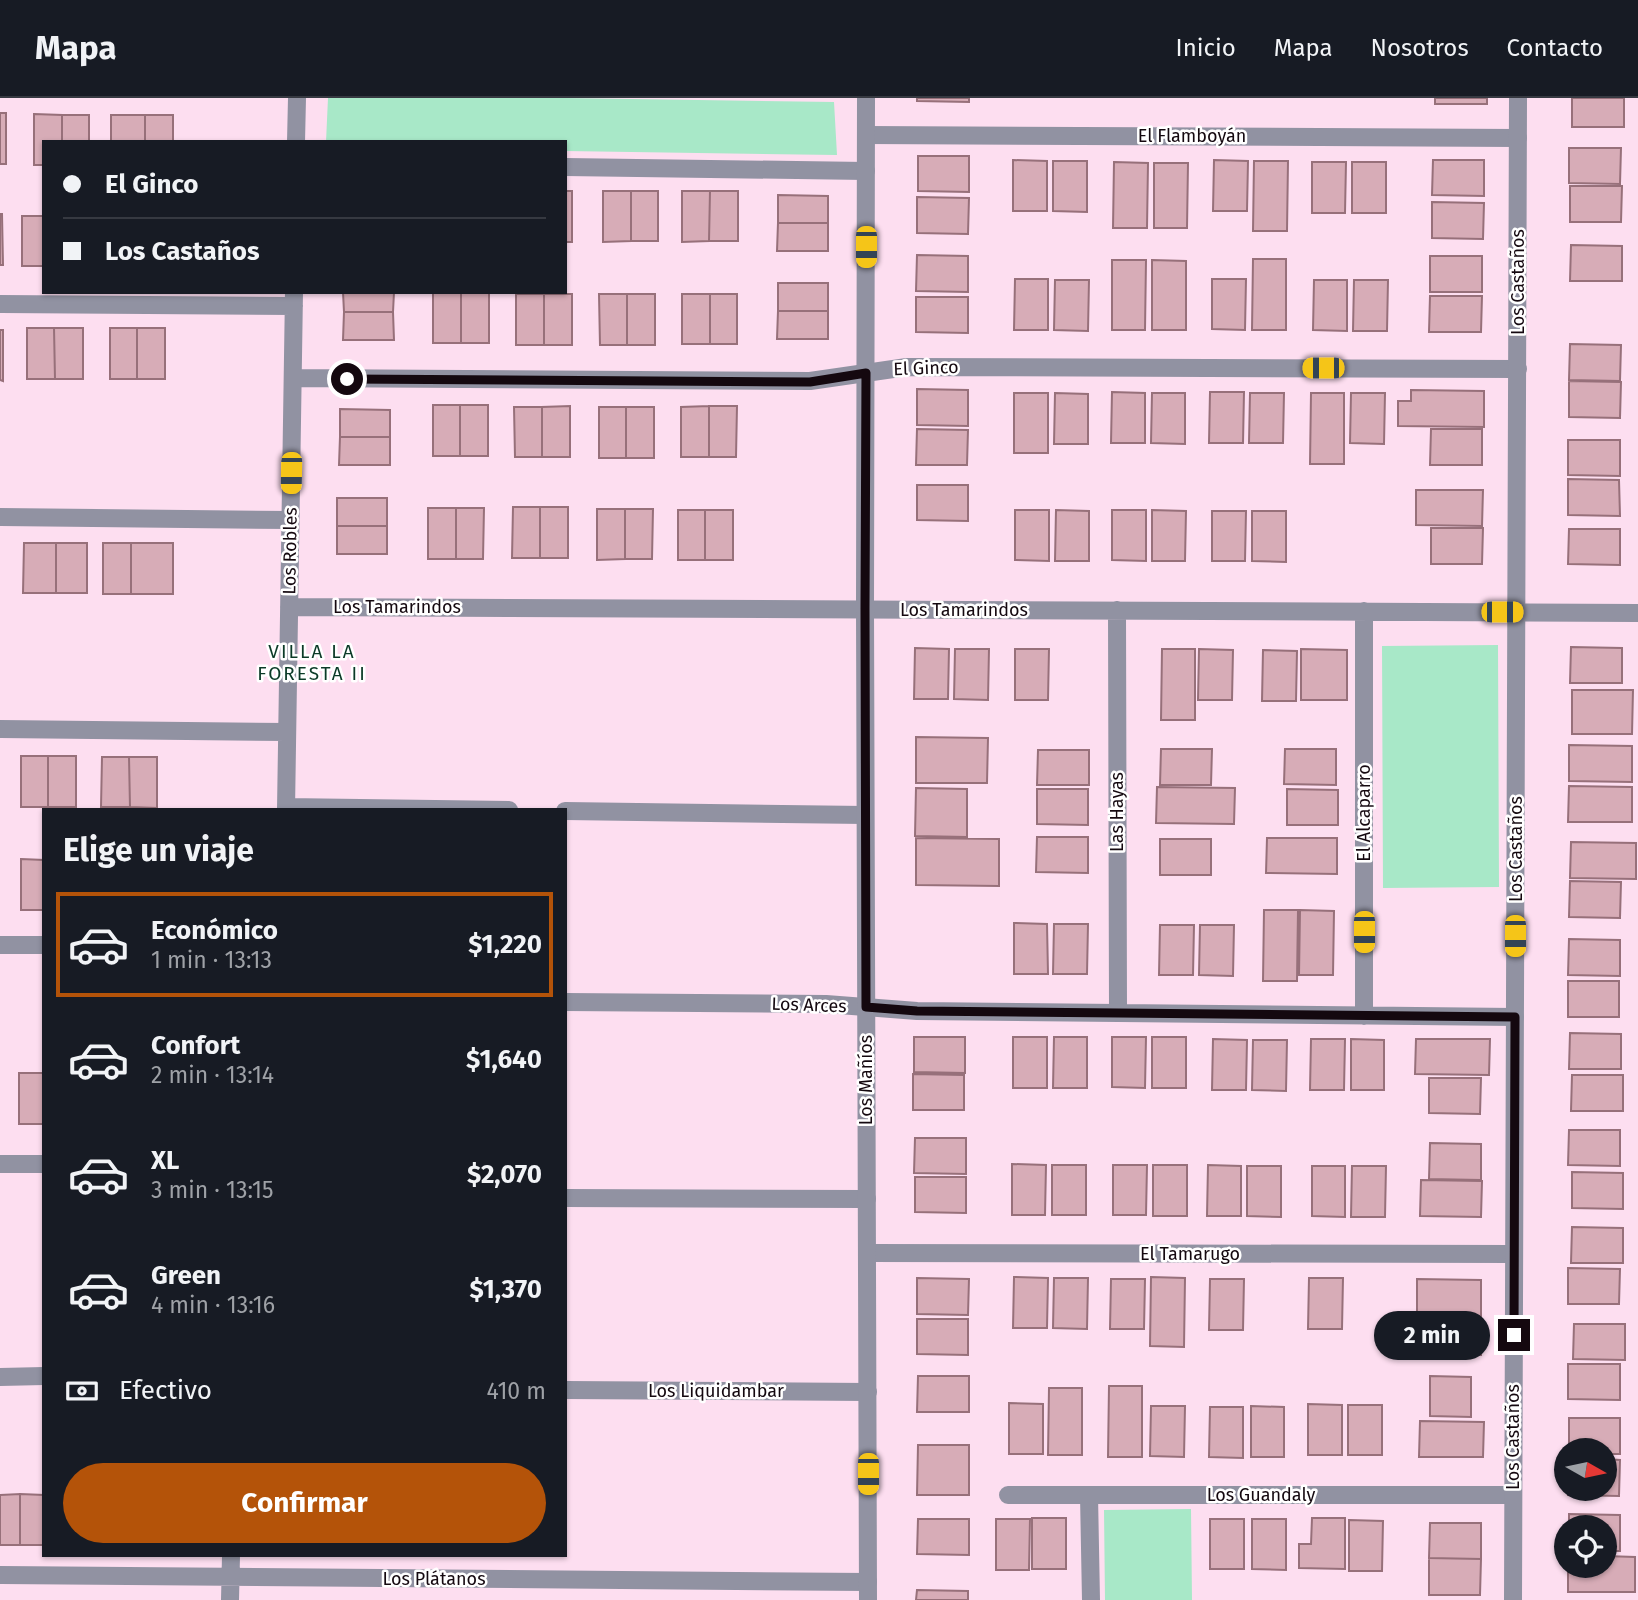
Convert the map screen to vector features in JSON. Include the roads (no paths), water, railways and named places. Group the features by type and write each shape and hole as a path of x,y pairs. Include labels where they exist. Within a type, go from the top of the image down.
{"street":[{"path":"296,140 297,98"},
{"name":"Los Mañíos","path":"866,98 868,1591"},
{"name":"Los Castaños","path":"1513,1600 1518,98"},
{"name":"El Flamboyán","path":"866,135 1518,138"},
{"path":"567,167 866,171"},
{"path":"0,304 294,299"},
{"name":"Los Robles","path":"286,808 294,299"},
{"name":"El Ginco","path":"293,378 810,382 907,366 1518,369"},
{"path":"0,517 290,520"},
{"name":"Los Tamarindos","path":"289,607 1638,613"},
{"name":"Las Hayas","path":"1117,610 1118,1013"},
{"name":"El Alcaparro","path":"1364,611 1364,1016"},
{"path":"0,729 287,732"},
{"path":"567,811 865,815"},
{"path":"0,945 42,945"},
{"name":"Los Arces","path":"567,1002 826,1004 917,1011 1515,1017"},
{"path":"0,1164 42,1164"},
{"path":"567,1198 867,1199"},
{"name":"El Tamarugo","path":"867,1253 1514,1254"},
{"path":"0,1377 42,1377"},
{"name":"Los Liquidambar","path":"567,1390 868,1392"},
{"name":"Los Guandaly","path":"1008,1495 1513,1495"},
{"path":"1089,1495 1091,1600"},
{"path":"230,1600 231,1557"},
{"name":"Los Plátanos","path":"0,1575 230,1577 868,1591"}],"district":[{"name":"VILLA LA FORESTA II","path":"312,662"}]}
